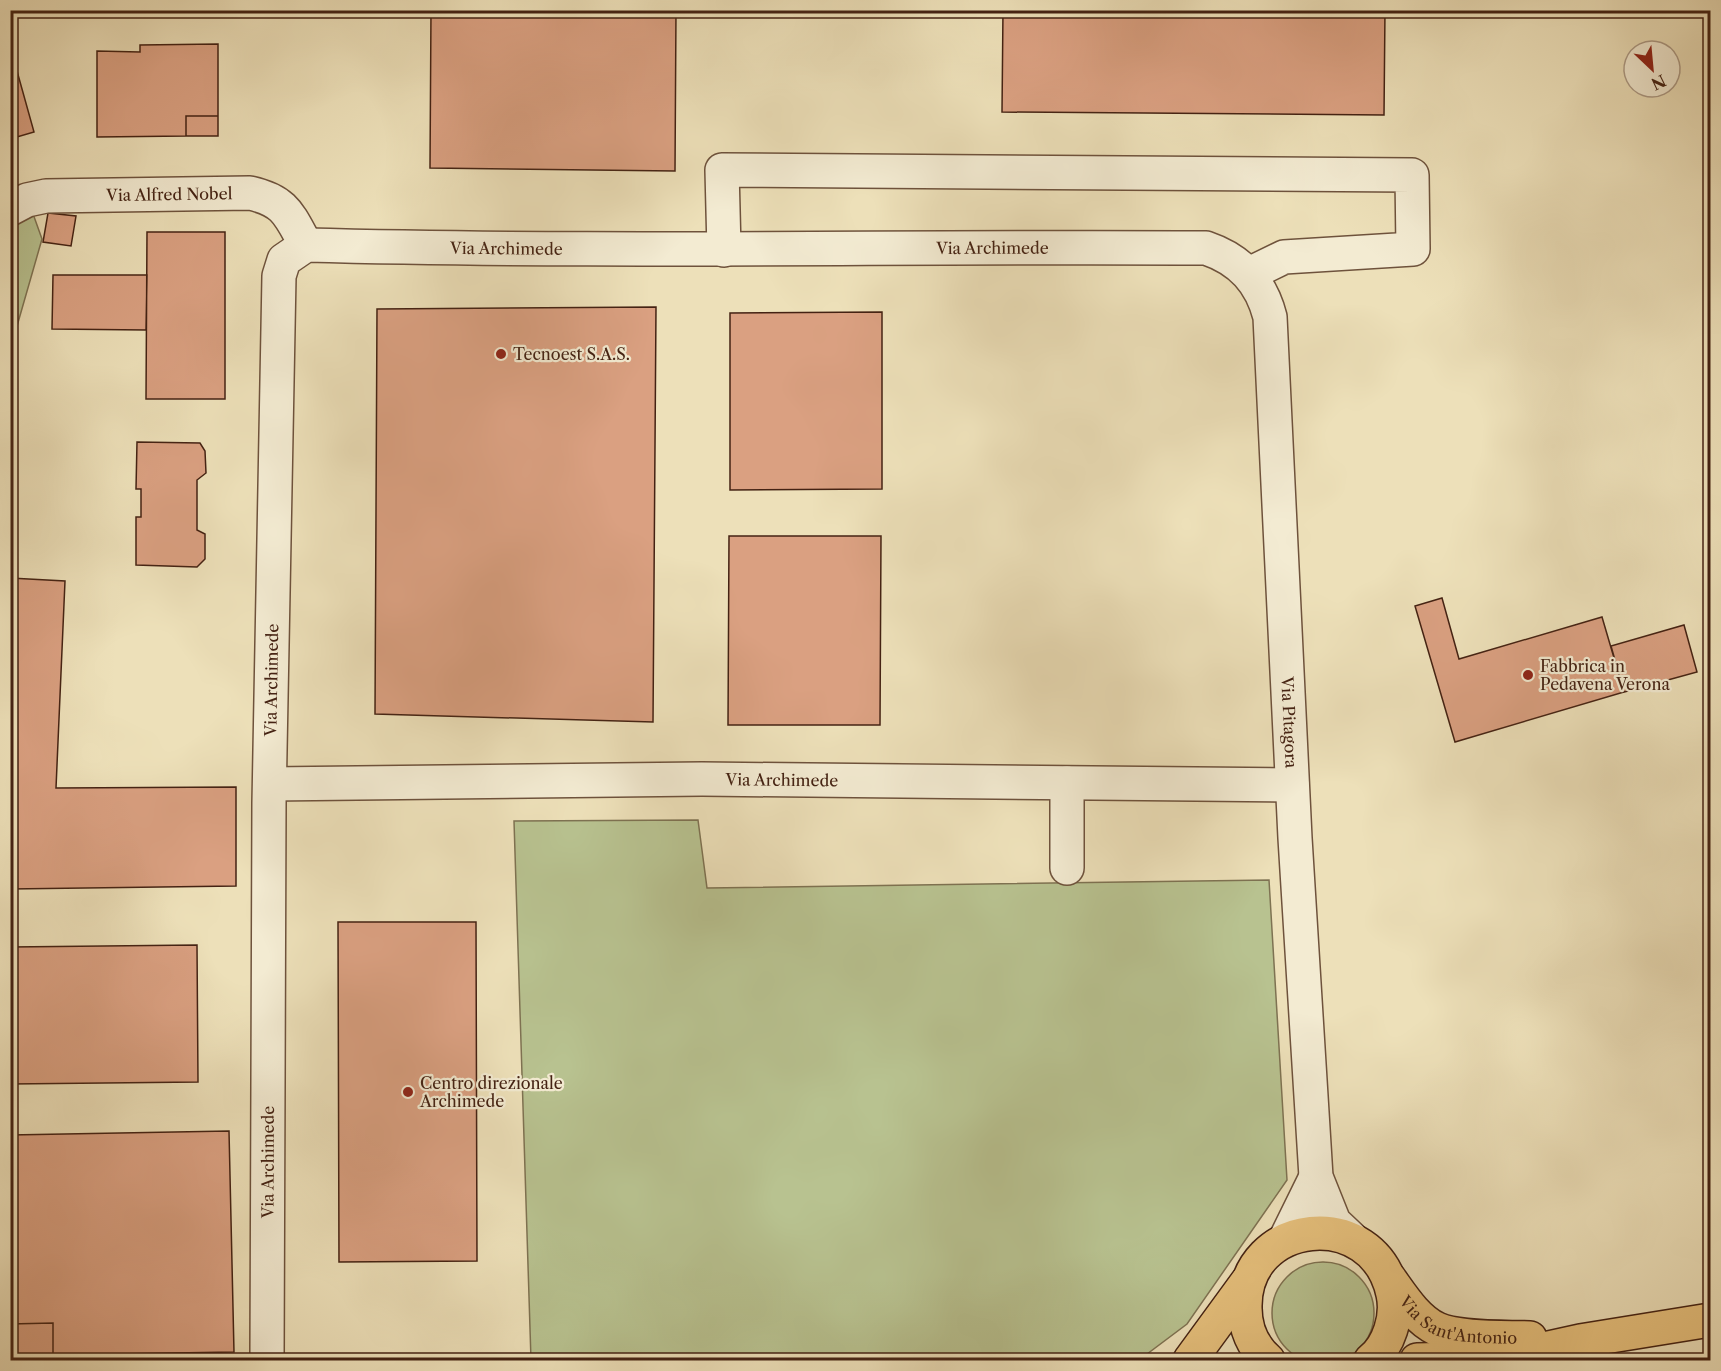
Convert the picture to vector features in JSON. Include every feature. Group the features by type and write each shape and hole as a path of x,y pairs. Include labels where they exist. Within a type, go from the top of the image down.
{"main road":[{"name":"Via Sant'Antonio","path":"1190,1360 1270,1250 1285,1240 1301,1234 1318,1232 1351,1239 1379,1260 1413,1310 1437,1329 1472,1335 1580,1341"},
{"name":"Via Sant'Antonio","path":"1371,1360 1387,1339 1394,1318 1394,1296 1388,1276"},
{"name":"Via Sant'Antonio","path":"1250,1278 1245,1298 1245,1318 1251,1338 1268,1360"},
{"name":"Via Sant'Antonio","path":"1417,1360 1504,1358 1580,1341 1710,1320"}],"street":[{"path":"724,250 722,170 1412,175 1413,249 1284,257 1249,274"},
{"name":"Via Alfred Nobel","path":"10,208 27,200 46,196 250,193 271,198 286,211 306,245"},
{"name":"Via Archimede","path":"267,1360 270,784 279,276 284,260 306,245 724,250 931,246 1206,248 1222,253 1249,274"},
{"name":"Via Pitagora","path":"1249,274 1259,287 1270,317 1292,785 1316,1177 1334,1222 1351,1239"},
{"name":"Via Archimede","path":"270,784 702,779 1292,785"},
{"path":"1067,783 1067,868"},
{"name":"Via Pitagora","path":"1285,1240 1316,1177"}],"green space":[{"path":"32,211 42,239 11,347 11,230"},
{"path":"698,820 707,888 1269,880 1287,1180 1187,1324 1139,1360 531,1360 514,821"},
{"path":"1323,1262 1343,1266 1359,1277 1370,1293 1374,1313 1370,1333 1359,1349 1343,1360 1323,1364 1303,1360 1287,1349 1276,1333 1272,1313 1276,1293 1287,1277 1303,1266"}],"building":[{"path":"431,10 676,10 675,171 430,168"},
{"path":"1003,10 1385,10 1384,115 1002,112"},
{"path":"218,44 218,116 186,116 186,136 97,137 97,51 140,52 140,45"},
{"path":"17,71 34,132 10,139 10,72"},
{"path":"186,116 218,116 218,136 186,136"},
{"path":"48,213 76,216 71,246 43,242"},
{"path":"147,232 225,232 225,399 146,399"},
{"path":"53,275 147,275 146,330 52,329"},
{"path":"656,307 653,722 375,714 377,309"},
{"path":"882,312 882,489 730,490 730,313"},
{"path":"137,442 200,443 205,451 206,473 197,480 197,530 205,534 205,559 197,567 136,565 136,517 141,517 141,489 136,489"},
{"path":"729,536 881,536 880,725 728,725"},
{"path":"10,578 65,581 56,788 236,787 236,886 10,889"},
{"name":"Fabbrica in Pedavena Verona","path":"1442,598 1459,659 1602,617 1624,692 1455,742 1415,606"},
{"path":"1684,625 1697,672 1624,692 1611,646"},
{"name":"Centro direzionale Archimede","path":"338,922 476,922 477,1261 339,1262"},
{"path":"197,945 198,1082 10,1084 10,947"},
{"path":"229,1131 234,1352 53,1355 53,1323 10,1324 10,1135"},
{"path":"53,1323 53,1360 10,1360 10,1324"}],"place":[{"name":"Tecnoest S.A.S.","path":"501,354"},
{"name":"Fabbrica in Pedavena Verona","path":"1528,675"},
{"name":"Centro direzionale Archimede","path":"408,1092"}]}
